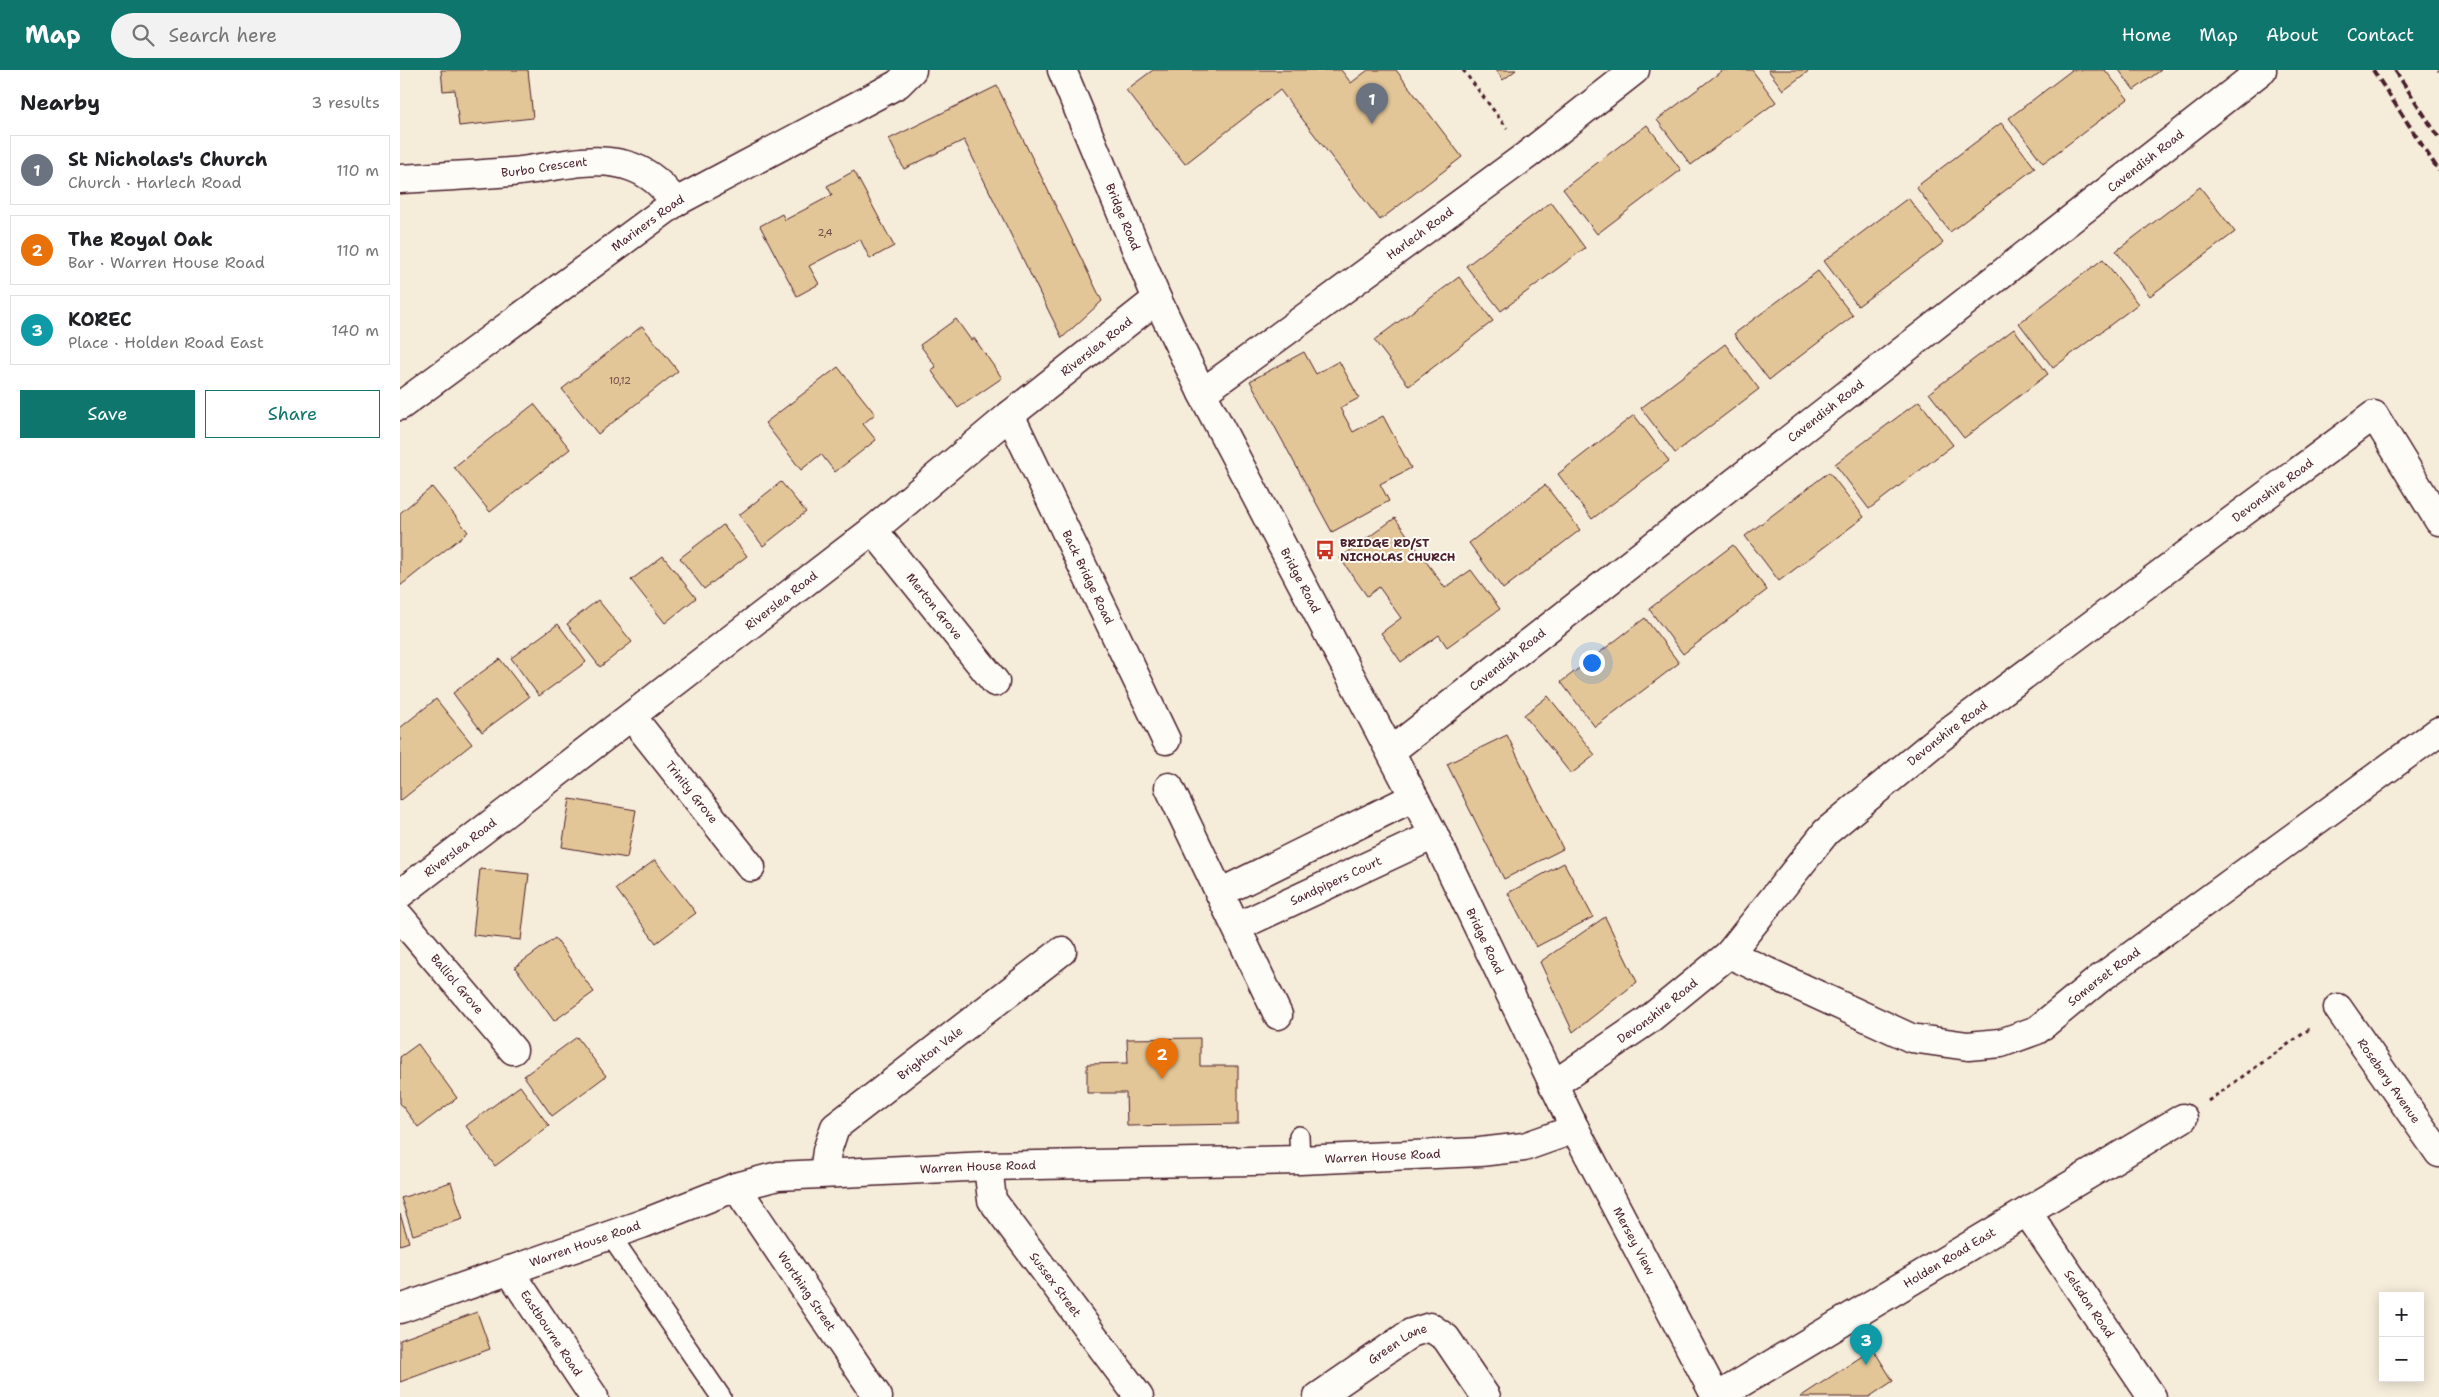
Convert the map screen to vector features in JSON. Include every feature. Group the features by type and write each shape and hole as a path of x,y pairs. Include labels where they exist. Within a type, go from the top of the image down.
{"street":[{"name":"Mariners Road","path":"400,406 676,202 898,84 912,70"},
{"name":"Bridge Road","path":"1062,70 1157,299 1202,393 1434,834 1554,1084"},
{"name":"Harlech Road","path":"1202,393 1527,155 1635,70"},
{"name":"Cavendish Road","path":"1391,751 2262,70"},
{"name":"Burbo Crescent","path":"400,179 512,172 586,162 611,163 631,167 653,176 676,202"},
{"name":"Riverslea Road","path":"400,894 874,530 1010,415 1157,299"},
{"name":"Back Bridge Road","path":"1010,415 1166,740"},
{"name":"Devonshire Road","path":"1554,1084 1647,1022 1729,954 1826,832 1941,738 2374,415 2439,521"},
{"name":"Merton Grove","path":"874,530 995,682"},
{"name":"Trinity Grove","path":"632,717 751,867"},
{"name":"Somerset Road","path":"1729,954 1911,1038 1968,1046 2001,1043 2037,1030 2098,980 2439,731"},
{"path":"1168,788 1237,927 1278,1016"},
{"path":"1220,894 1414,797"},
{"name":"Sandpipers Court","path":"1237,927 1434,834"},
{"name":"Balliol Grove","path":"400,917 513,1050"},
{"name":"Brighton Vale","path":"824,1173 827,1151 836,1127 1062,951"},
{"name":"Rosebery Avenue","path":"2338,1008 2439,1153"},
{"name":"Mersey View","path":"1554,1084 1575,1129 1716,1397"},
{"name":"Holden Road East","path":"1716,1397 2183,1118"},
{"name":"Warren House Road","path":"400,1309 610,1235 736,1187 778,1176 1300,1148 1488,1151 1524,1147 1575,1129"},
{"name":"Sussex Street","path":"988,1166 992,1200 1139,1397"},
{"name":"Worthing Street","path":"736,1187 878,1397"},
{"name":"Selsdon Road","path":"2027,1212 2152,1397"},
{"name":"Eastbourne Road","path":"509,1270 594,1397"},
{"name":"Green Lane","path":"1318,1397 1411,1333 1430,1328 1446,1338 1486,1397"}],"lane":[{"path":"610,1235 721,1397"}],"path":[{"path":"1464,70 1527,155"},
{"path":"2183,1118 2338,1008"}],"building":[{"path":"441,70 528,70 533,118 459,126 455,90 443,91"},
{"path":"1153,70 1341,70 1351,83 1368,70 1396,70 1462,157 1380,220 1280,90 1185,164 1126,90"},
{"path":"1496,70 1516,70 1503,80"},
{"path":"1723,70 1752,70 1776,102 1691,165 1657,120"},
{"path":"1768,70 1810,70 1783,90"},
{"path":"2072,70 2105,70 2128,99 2043,163 2009,118"},
{"path":"2119,70 2161,70 2134,90"},
{"path":"997,86 1102,301 1062,338 964,140 904,169 889,139"},
{"path":"2001,123 2035,168 1950,232 1916,187"},
{"path":"1647,125 1681,170 1597,234 1563,189"},
{"path":"854,171 894,246 870,259 860,239 809,266 819,284 797,296 760,226 782,214 785,220 832,195 827,186"},
{"path":"2200,187 2235,232 2150,296 2116,251"},
{"path":"1908,198 1943,243 1858,306 1824,261"},
{"path":"1551,202 1585,248 1501,311 1466,266"},
{"path":"2103,259 2138,304 2053,368 2019,323"},
{"path":"1818,271 1853,316 1769,380 1734,334"},
{"path":"1459,277 1493,321 1409,386 1374,340"},
{"path":"956,319 971,340 974,338 1002,378 958,408 931,370 936,367 920,345"},
{"path":"642,326 678,371 598,434 562,389"},
{"path":"2014,329 2048,374 1964,438 1929,393"},
{"path":"1725,344 1759,389 1675,453 1641,408"},
{"path":"1304,352 1316,374 1339,361 1359,398 1340,408 1353,432 1383,416 1411,468 1380,484 1389,501 1332,532 1250,381"},
{"path":"838,367 875,414 863,424 876,440 835,472 821,454 801,470 765,423"},
{"path":"1919,401 1953,445 1869,509 1835,464"},
{"path":"534,404 570,449 490,512 454,467"},
{"path":"1634,415 1669,461 1592,519 1558,474"},
{"path":"1829,472 1864,517 1779,581 1745,536"},
{"path":"781,482 806,512 763,546 739,515"},
{"path":"1545,485 1580,530 1503,589 1469,543"},
{"path":"432,487 468,532 400,586 400,513"},
{"path":"1395,518 1445,588 1471,570 1500,609 1447,647 1439,635 1401,662 1381,633 1401,618 1379,587 1367,596 1340,558"},
{"path":"723,525 747,556 704,589 680,558"},
{"path":"1733,545 1767,590 1683,654 1649,609"},
{"path":"663,556 696,598 665,623 631,580"},
{"path":"598,600 632,642 600,667 567,624"},
{"path":"1645,618 1679,663 1595,727 1561,682"},
{"path":"558,624 586,662 539,696 511,658"},
{"path":"500,659 529,697 482,732 453,693"},
{"path":"1548,696 1595,755 1571,774 1524,715"},
{"path":"436,699 472,744 400,801 400,728"},
{"path":"1507,735 1563,849 1504,879 1447,764"},
{"path":"570,799 636,810 627,858 562,847"},
{"path":"655,860 696,913 656,943 616,889"},
{"path":"1564,863 1593,917 1536,947 1508,893"},
{"path":"480,869 529,874 521,940 473,935"},
{"path":"1605,917 1637,982 1573,1032 1540,962"},
{"path":"555,938 594,992 554,1021 515,967"},
{"path":"577,1037 606,1076 552,1116 524,1076"},
{"path":"1200,1038 1200,1066 1238,1066 1238,1124 1127,1126 1126,1093 1087,1093 1087,1064 1128,1063 1127,1039"},
{"path":"418,1044 457,1098 418,1127 400,1103 400,1057"},
{"path":"520,1086 549,1126 495,1166 466,1126"},
{"path":"451,1182 463,1219 413,1235 401,1198"},
{"path":"400,1214 409,1242 400,1245"},
{"path":"477,1312 490,1349 400,1382 400,1340"},
{"path":"1873,1349 1893,1381 1869,1397 1800,1397"}],"railway":[{"path":"2373,70 2439,171"},
{"path":"2395,70 2439,138"}],"place":[{"name":"St Nicholas's Church","path":"1372,124"},
{"name":"BRIDGE RD/ST NICHOLAS CHURCH","path":"1325,550"},
{"name":"The Royal Oak","path":"1162,1079"},
{"name":"KOREC","path":"1866,1365"}]}
